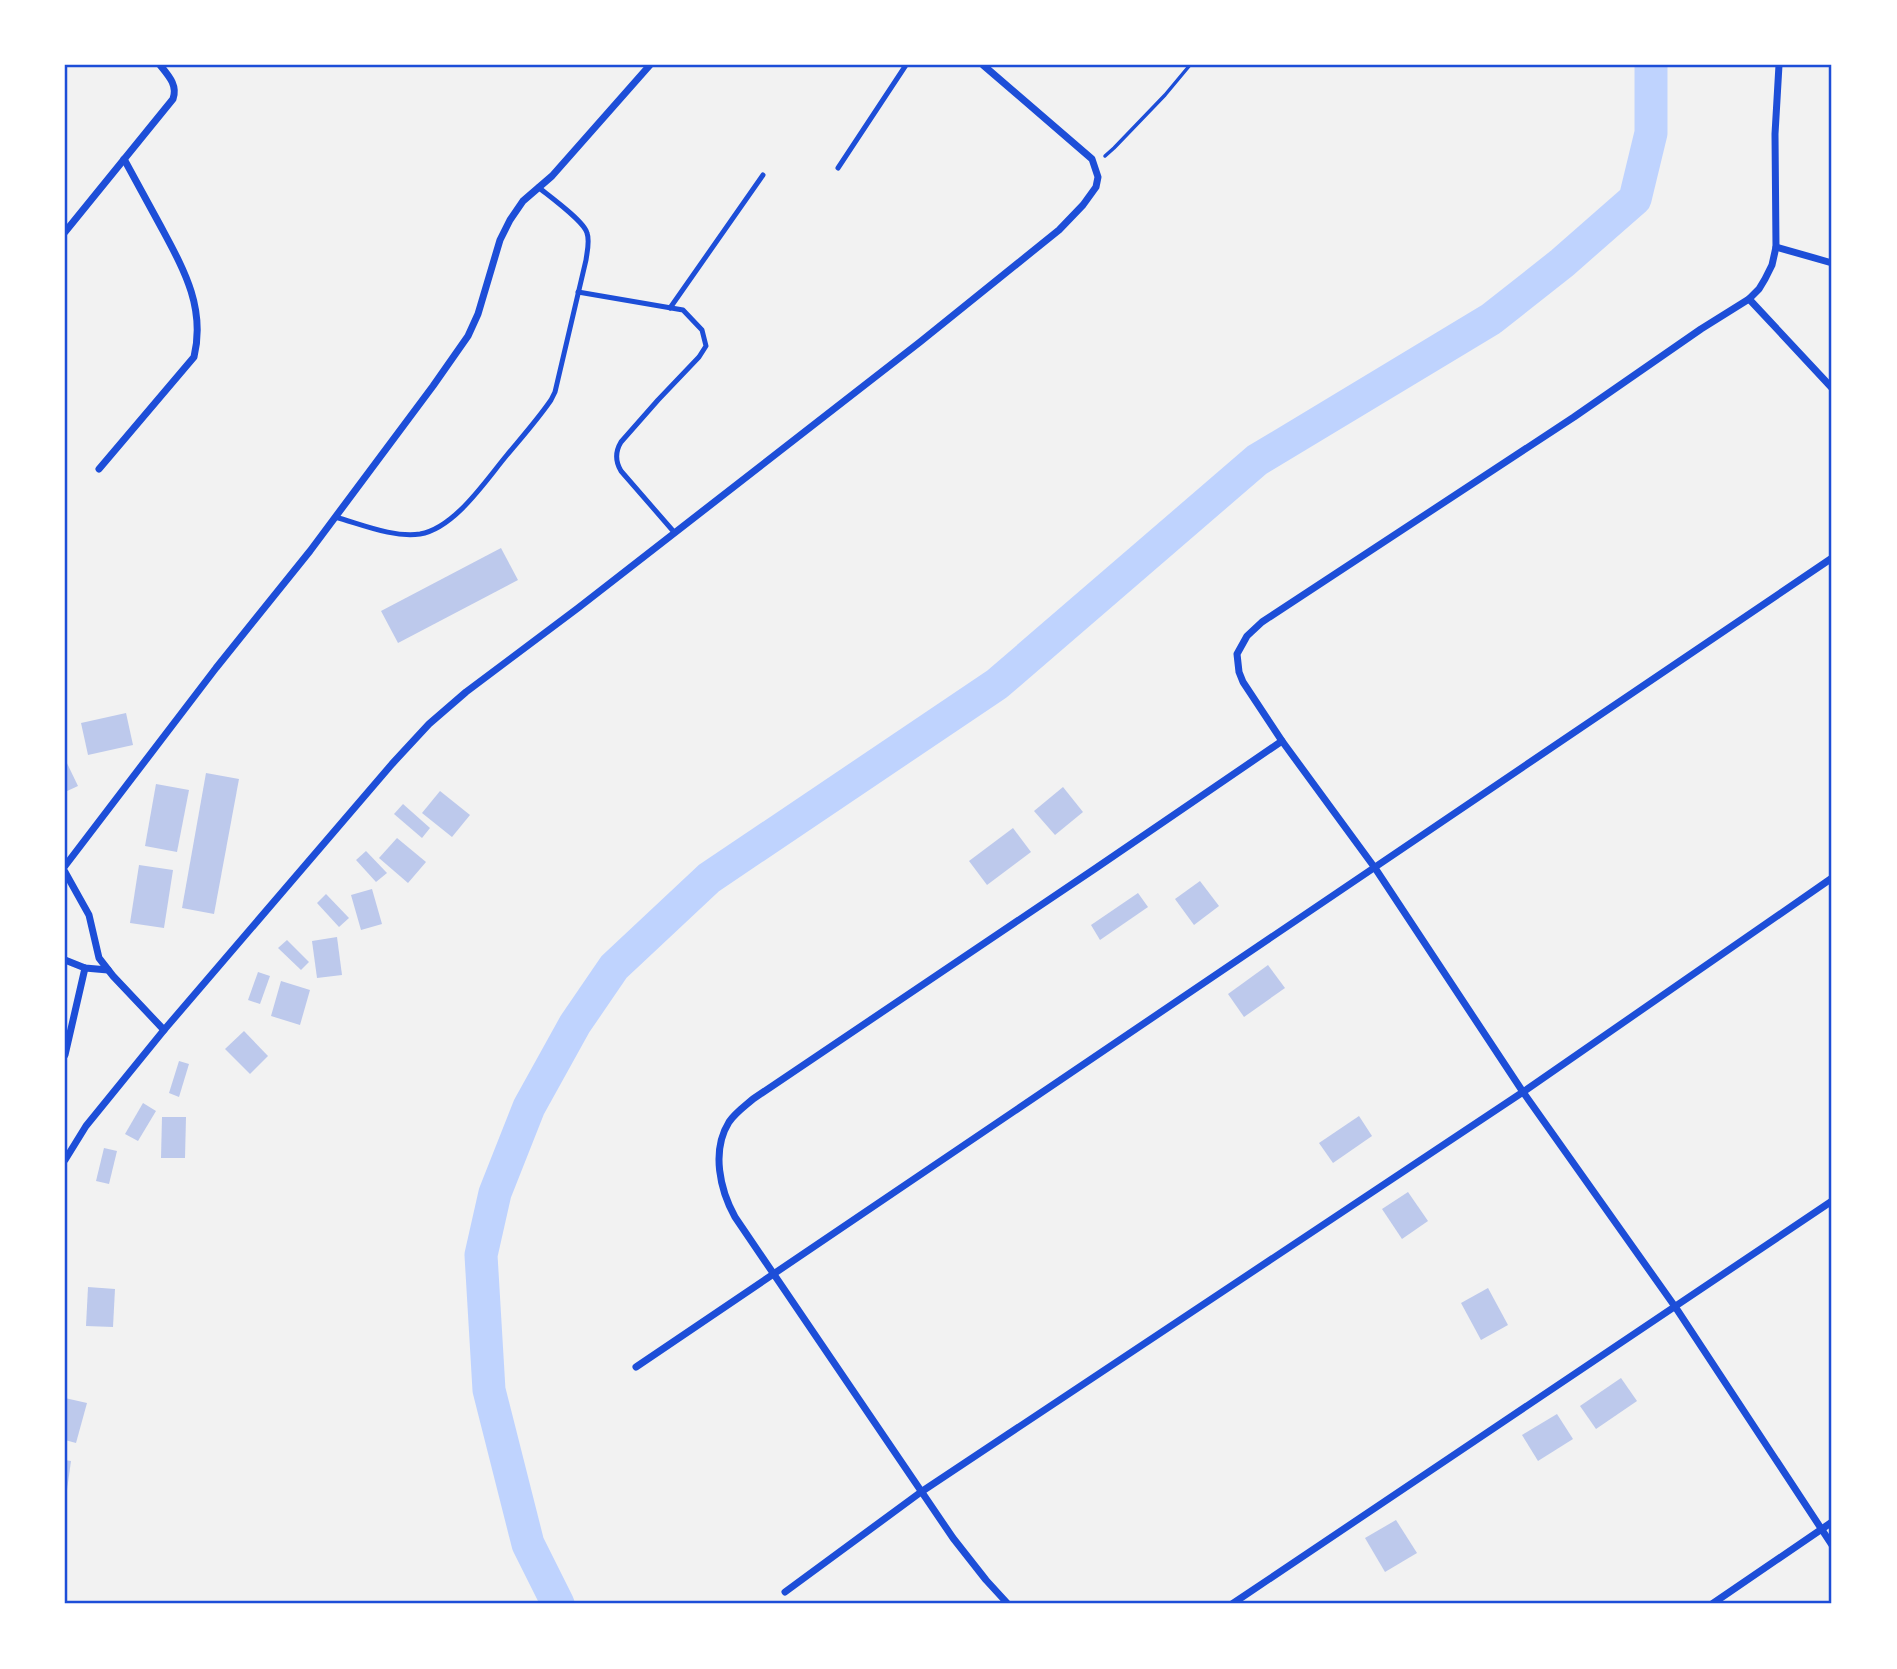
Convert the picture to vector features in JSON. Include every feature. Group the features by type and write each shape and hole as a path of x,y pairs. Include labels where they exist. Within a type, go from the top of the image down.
{"street":[{"path":"65,232 173,99 174,86 160,65"},
{"path":"65,866 310,551 468,336 478,314 500,240 523,201 552,176 650,65"},
{"path":"65,1160 86,1126 164,1030 429,724 466,692 920,342 1059,230 1083,205 1096,187 1098,177 1095,164 1087,153 983,65"},
{"path":"1779,65 1775,134 1776,247 1772,265 1759,289 1749,299 1701,329 1574,418 1262,622 1247,636 1237,654 1243,682 1282,741 1375,869 1523,1092 1676,1308 1832,1545"},
{"path":"99,469 194,357 198,341 194,299 185,272 124,159"},
{"path":"1776,247 1832,262"},
{"path":"1749,299 1832,387"},
{"path":"636,1367 1832,558"},
{"path":"1008,1604 953,1538 729,1206 720,1178 722,1142 729,1122 753,1098 1282,741"},
{"path":"65,872 89,915 99,958 164,1030"},
{"path":"785,1592 921,1492 1523,1092 1832,878"},
{"path":"65,960 85,968 108,970"},
{"path":"65,1055 85,968"},
{"path":"1232,1604 1832,1201"},
{"path":"1713,1604 1832,1522"}],"lane":[{"path":"838,168 906,65"},
{"path":"670,308 763,175"},
{"path":"335,517 411,535 423,533 446,522 470,501 551,400 586,260 587,231 538,187"},
{"path":"578,292 683,310 702,330 705,346 699,357 616,450 621,471 674,532"}],"path":[{"path":"1095,164 1114,148 1190,65"}],"building":[{"path":"501,548 518,580 398,643 381,611"},
{"path":"126,713 133,745 88,755 81,723"},
{"path":"65,759 78,786 65,792"},
{"path":"206,773 239,779 214,914 182,908"},
{"path":"156,784 189,790 177,852 145,846"},
{"path":"1063,787 1083,812 1055,835 1034,811"},
{"path":"440,791 470,815 452,837 422,813"},
{"path":"403,804 430,828 422,838 394,814"},
{"path":"1013,828 1031,852 987,885 969,861"},
{"path":"397,838 426,862 408,883 379,858"},
{"path":"366,851 387,873 376,882 356,860"},
{"path":"139,865 173,870 164,928 130,923"},
{"path":"1200,881 1219,906 1194,925 1175,899"},
{"path":"372,889 382,924 361,930 351,895"},
{"path":"1138,893 1148,907 1100,940 1091,925"},
{"path":"326,894 349,918 339,927 317,903"},
{"path":"337,937 342,975 317,978 312,941"},
{"path":"287,940 309,962 301,970 278,948"},
{"path":"1268,965 1285,988 1244,1017 1228,994"},
{"path":"258,972 270,976 260,1004 248,1000"},
{"path":"281,981 310,990 300,1025 271,1016"},
{"path":"244,1031 268,1056 250,1074 225,1049"},
{"path":"179,1061 189,1064 179,1097 169,1093"},
{"path":"143,1103 156,1111 138,1141 125,1134"},
{"path":"1359,1116 1372,1136 1333,1163 1319,1143"},
{"path":"162,1117 186,1117 185,1158 161,1158"},
{"path":"104,1148 117,1151 109,1184 96,1181"},
{"path":"1408,1192 1428,1221 1402,1239 1382,1209"},
{"path":"88,1287 115,1289 113,1327 86,1326"},
{"path":"1488,1288 1508,1325 1481,1340 1461,1303"},
{"path":"1621,1378 1637,1401 1596,1429 1580,1406"},
{"path":"65,1398 87,1403 76,1443 65,1440"},
{"path":"1557,1414 1573,1439 1538,1461 1522,1435"},
{"path":"65,1460 71,1461 66,1497 65,1496"},
{"path":"1396,1520 1417,1553 1385,1572 1365,1538"}],"waterway":[{"path":"558,1604 528,1544 489,1390 481,1255 495,1193 529,1107 575,1024 614,967 709,878 997,684 1257,460 1491,319 1562,263 1635,199 1651,133 1651,65"}]}
